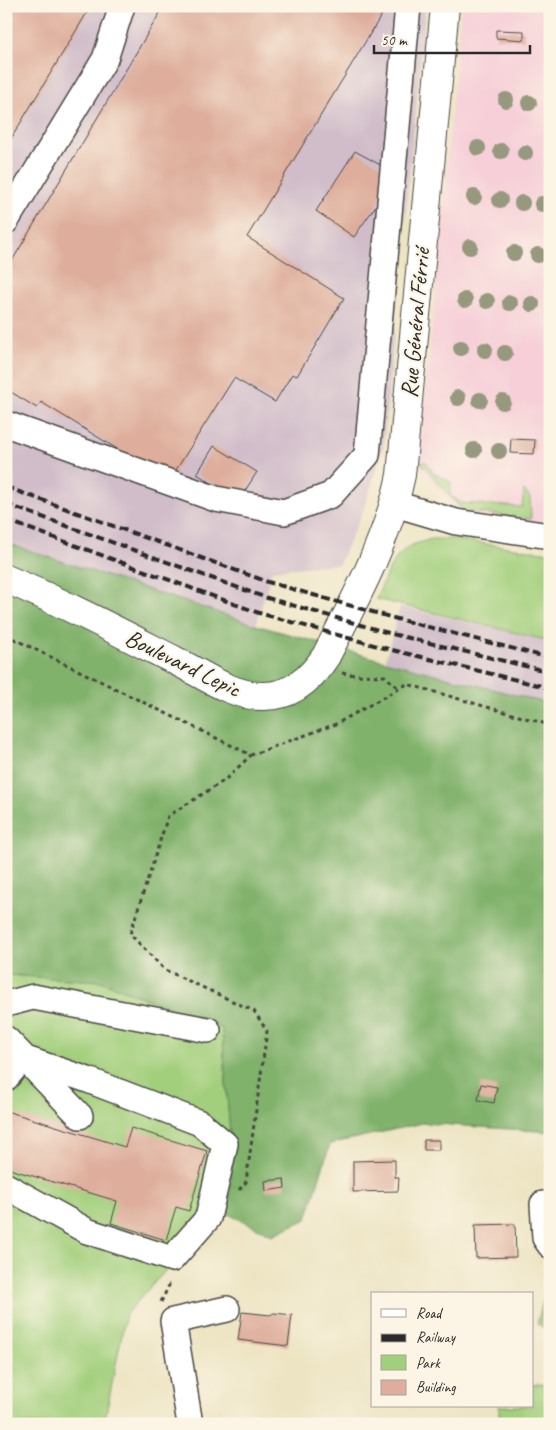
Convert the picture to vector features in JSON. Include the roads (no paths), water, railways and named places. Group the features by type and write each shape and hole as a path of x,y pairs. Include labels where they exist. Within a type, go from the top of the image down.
{"main road":[{"name":"Rue Général Férrié","path":"340,628 370,567 395,504 401,475 445,6"},
{"name":"Boulevard Lepic","path":"6,579 216,681 241,692 264,696 286,692 305,681 317,669 340,628"}],"street":[{"path":"6,221 105,59 122,6"},
{"path":"6,424 216,499 284,512 331,494 367,455 408,6"},
{"path":"395,504 456,522 550,536"},
{"path":"6,1004 33,997 208,1030"},
{"path":"6,1039 80,1116"},
{"path":"6,1078 23,1058"},
{"path":"6,1186 87,1231 172,1259 208,1218 225,1144 200,1123 88,1080 23,1058"},
{"path":"543,1204 545,1238 550,1245"},
{"path":"190,1424 173,1321 227,1309"}],"railway":[{"path":"6,487 268,582 397,619 550,658"},
{"path":"6,504 264,597 392,634 550,672"},
{"path":"6,520 259,613 388,649 550,688"}]}
